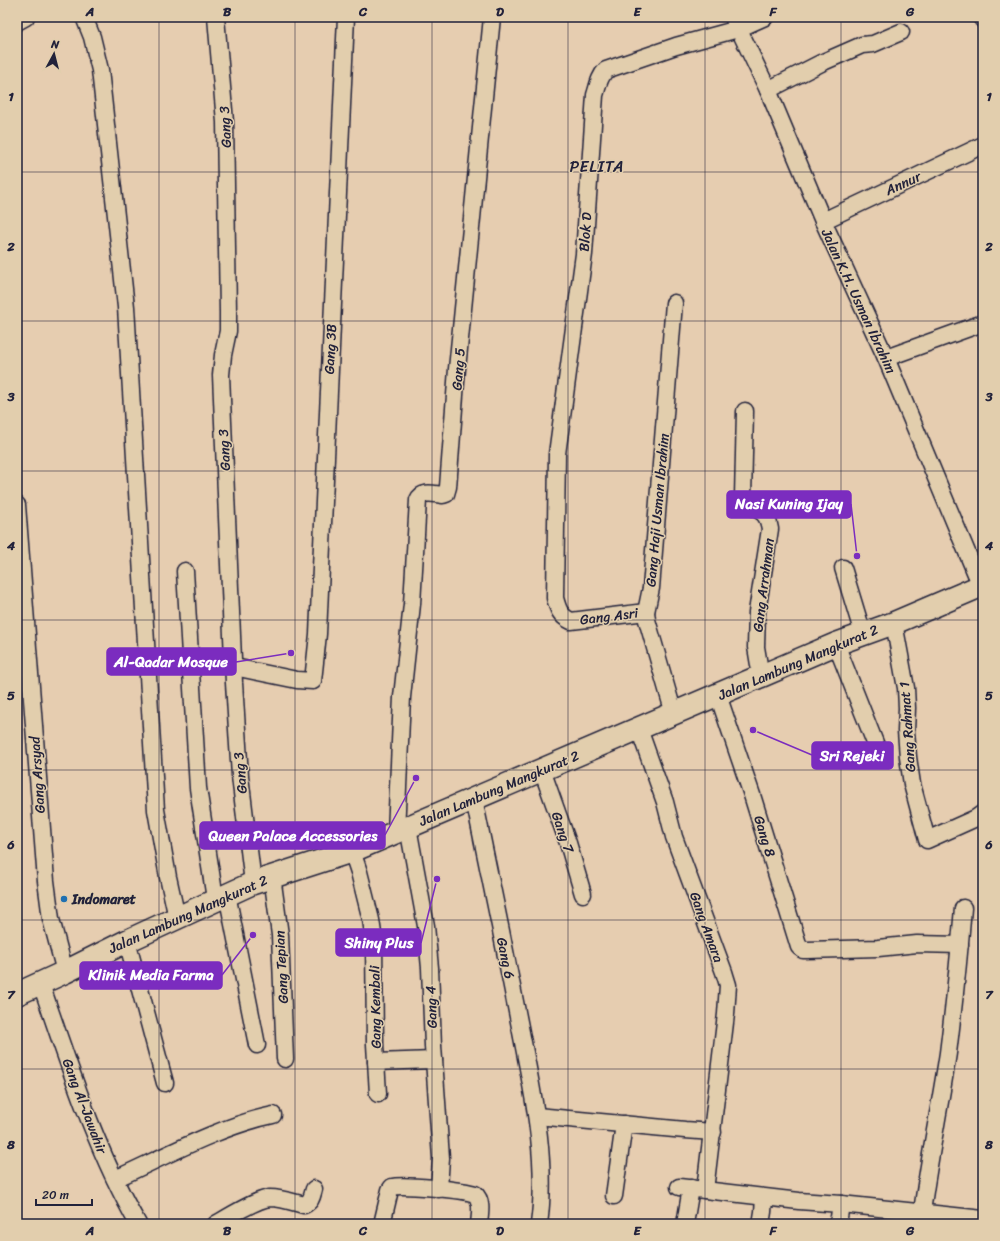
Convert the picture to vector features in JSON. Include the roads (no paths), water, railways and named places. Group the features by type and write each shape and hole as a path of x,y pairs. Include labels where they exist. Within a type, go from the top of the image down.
{"street":[{"path":"17,22 26,17"},
{"path":"84,17 92,37 100,70 125,299 156,810 177,918"},
{"name":"Gang 3","path":"216,17 226,122 228,325 221,375 234,683 240,776 262,880"},
{"name":"Gang 3B","path":"234,667 297,680 313,681 318,634 346,17"},
{"name":"Gang 5","path":"402,697 412,604 418,500 421,495 426,493 446,494 448,487 457,369 492,17"},
{"name":"Blok D","path":"571,621 559,613 555,598 557,454 584,254 595,95 598,82 606,70 676,46 735,23 765,17"},
{"name":"Jalan K.H. Usman Ibrahim","path":"735,23 768,90 823,221 886,358 982,585"},
{"path":"768,90 821,63 901,32"},
{"name":"Annur","path":"823,221 983,145"},
{"name":"Gang Haji Usman Ibrahim","path":"674,303 651,588 646,612 674,714"},
{"path":"886,358 983,323"},
{"name":"Gang Arrahman","path":"746,411 743,497 747,505 764,514 768,520 770,529 757,612 756,647 761,677"},
{"name":"Gang Arsyad","path":"17,505 44,866 51,920 65,972"},
{"path":"843,568 863,634"},
{"path":"185,571 198,788 221,897 257,1045"},
{"name":"Jalan Lambung Mangkurat 2","path":"17,994 221,897 262,880 352,851 836,644 894,623 982,585"},
{"name":"Gang Asri","path":"571,621 646,612"},
{"name":"Gang Rahmat 1","path":"894,623 906,688 906,731 912,784 927,840 976,818 983,813"},
{"path":"836,644 879,754"},
{"name":"Gang 8","path":"718,695 752,796 798,945 807,950 830,950 917,944 960,945"},
{"name":"Gang 4","path":"402,697 402,830 426,926 430,968 434,1060 441,1158 439,1189"},
{"name":"Gang Amara","path":"639,729 665,802 674,837 722,965 728,985 713,1132 692,1188 685,1224"},
{"name":"Gang 7","path":"542,770 568,843 583,894"},
{"name":"Gang 6","path":"474,800 537,1116 542,1189 539,1224"},
{"name":"Gang Kembali","path":"352,851 371,920 374,940 378,1094"},
{"name":"Gang Tepian","path":"262,880 280,935 285,1059"},
{"path":"922,1212 948,1054 963,908"},
{"path":"127,941 165,1083"},
{"name":"Gang Al-Jawahir","path":"40,984 75,1082 104,1155 125,1202 138,1224"},
{"path":"376,1062 434,1060"},
{"path":"115,1179 214,1134 273,1115"},
{"path":"537,1116 713,1132"},
{"path":"614,1196 624,1124"},
{"path":"382,1224 390,1190 392,1187 399,1186 472,1192 478,1197 480,1206 479,1224"},
{"path":"692,1188 799,1202 841,1204 922,1212 956,1220 983,1219"},
{"path":"216,1224 260,1201 270,1198 304,1205 312,1199 314,1189"},
{"path":"761,1224 764,1198"},
{"path":"838,1224 841,1204"}],"place":[{"name":"Nasi Kuning Ijay","path":"857,556"},
{"name":"Al-Qadar Mosque","path":"291,653"},
{"name":"Sri Rejeki","path":"753,730"},
{"name":"Queen Palace Accessories","path":"416,778"},
{"name":"Shiny Plus","path":"437,879"},
{"name":"Indomaret","path":"64,899"},
{"name":"Klinik Media Farma","path":"253,935"}],"district":[{"name":"PELITA","path":"597,166"}]}
